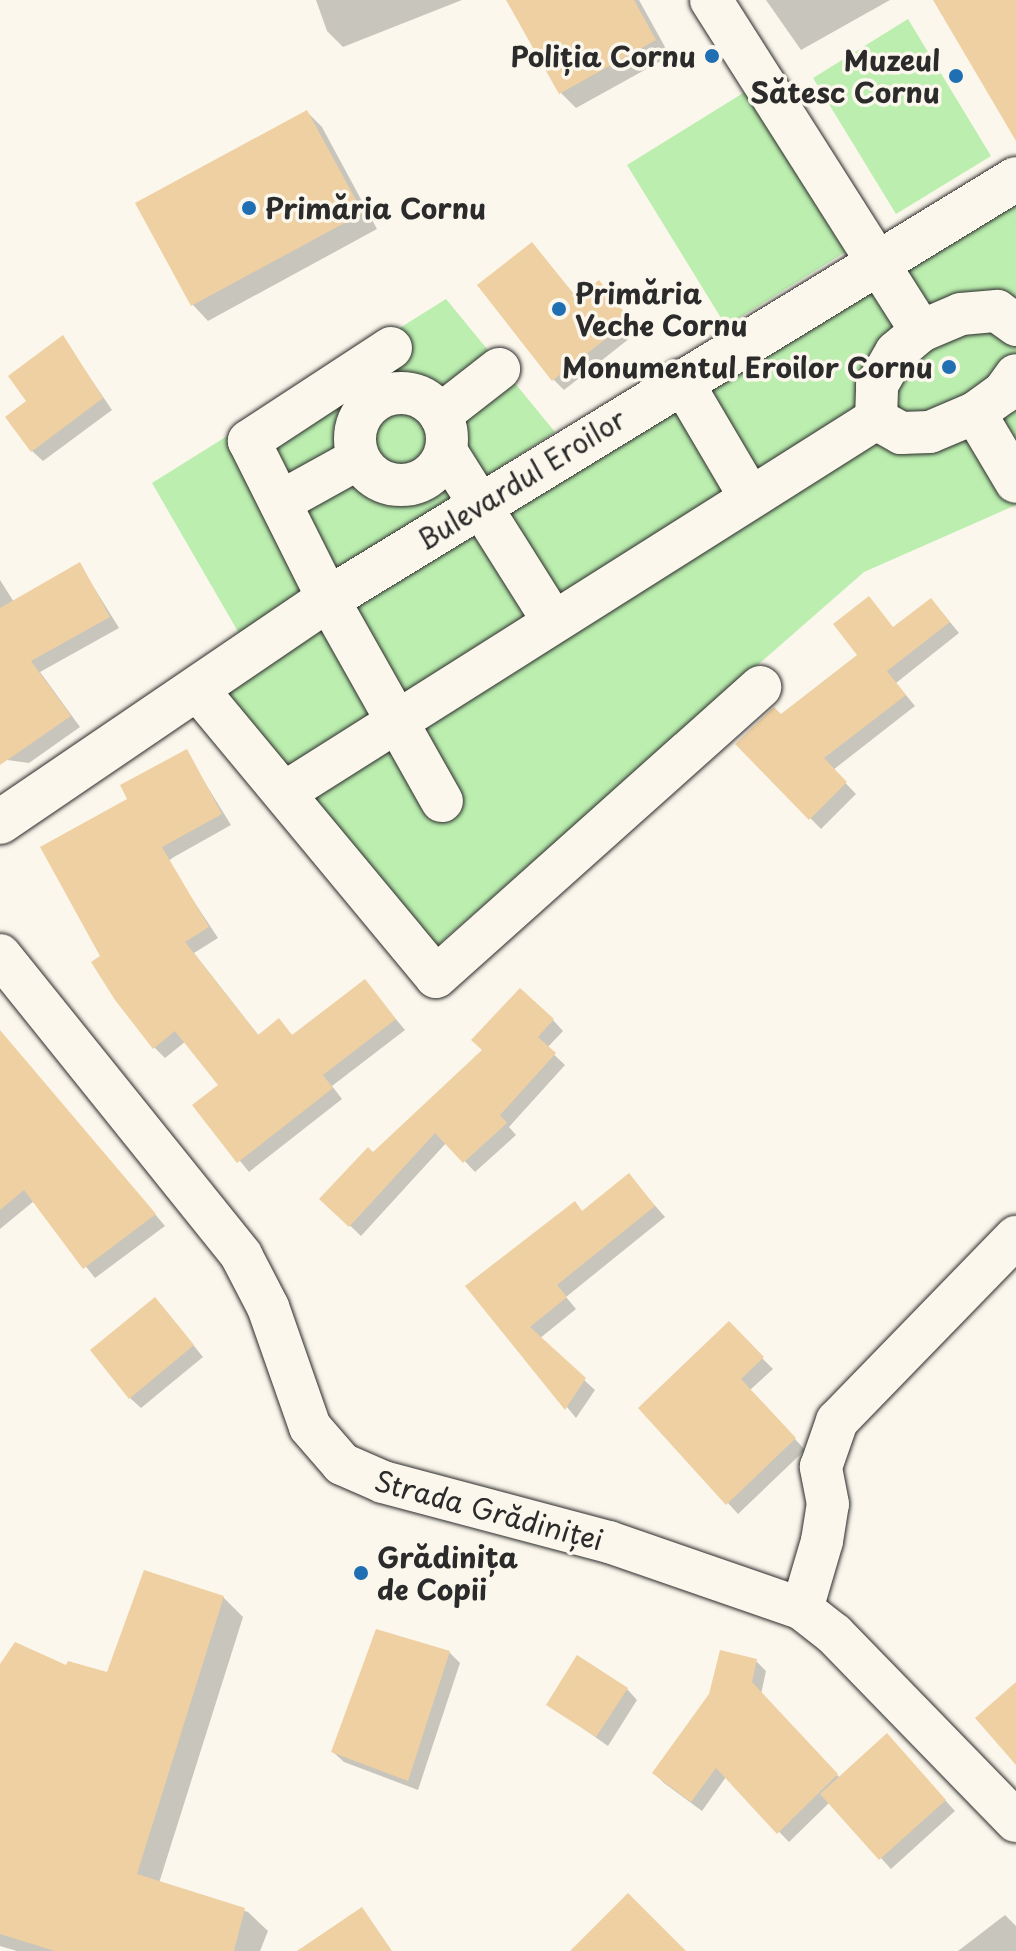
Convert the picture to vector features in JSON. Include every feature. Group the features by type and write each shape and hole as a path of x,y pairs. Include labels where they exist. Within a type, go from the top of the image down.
{"main road":[{"name":"Bulevardul Eroilor","path":"0,822 328,599 681,380 1016,179"}],"street":[{"path":"711,0 921,331"},
{"path":"876,419 877,385 896,352 921,331 961,314 997,311 1016,325"},
{"path":"391,348 249,441 328,599 442,801"},
{"path":"499,369 443,433 437,469 406,486 378,480 358,459 356,428 375,401 399,393 415,395 443,433 480,504 552,619"},
{"path":"876,419 901,433 930,432 975,413 1003,393 1016,375"},
{"path":"681,380 750,497"},
{"path":"975,413 1016,482"},
{"path":"295,786 398,722 552,619 876,419"},
{"path":"280,502 358,459"},
{"path":"197,689 436,977 760,687"},
{"name":"Strada Grădiniței","path":"0,955 241,1255 268,1307 310,1427 342,1464 383,1482 609,1542 802,1609 834,1634 1016,1821"},
{"path":"802,1609 828,1504 821,1467 837,1421 1016,1237"}],"green space":[{"path":"908,19 991,156 896,214 813,78"},
{"path":"748,90 847,251 726,326 627,165"},
{"path":"1016,203 1016,505 864,572 430,952 211,697"},
{"path":"446,299 555,432 240,635 152,483"}],"building":[{"path":"506,0 634,0 656,40 559,94"},
{"path":"933,0 1016,0 1016,141"},
{"name":"Primăria Cornu","path":"307,110 363,213 191,306 135,203"},
{"name":"Primăria Veche Cornu","path":"532,242 577,298 599,280 630,320 552,381 477,285"},
{"path":"63,335 103,398 31,452 5,417 26,401 8,376"},
{"path":"80,562 110,617 31,661 71,716 0,765 0,608"},
{"path":"869,596 893,627 931,598 950,622 887,671 906,695 824,758 847,782 809,820 735,744 774,707 781,714 857,655 833,624"},
{"path":"187,749 222,814 162,847 209,927 185,942 258,1035 279,1018 292,1035 365,979 396,1019 323,1075 333,1088 237,1163 192,1105 218,1085 175,1031 153,1049 115,1000 91,962 100,956 40,847 127,799 120,785"},
{"path":"520,988 554,1019 538,1037 556,1053 500,1115 507,1123 463,1163 435,1133 349,1227 319,1199 368,1147 373,1152 482,1050 471,1040"},
{"path":"0,1030 156,1214 83,1269 24,1190 0,1210"},
{"path":"629,1173 655,1206 557,1285 567,1297 530,1327 586,1378 565,1410 465,1286 575,1201 582,1211"},
{"path":"155,1297 194,1345 129,1399 90,1350"},
{"path":"729,1321 764,1357 741,1379 796,1438 726,1505 638,1408"},
{"path":"144,1570 224,1596 137,1874 245,1908 234,1951 55,1951 0,1934 0,1664 15,1642 66,1665 68,1661 107,1672"},
{"path":"376,1629 450,1651 408,1781 331,1752"},
{"path":"720,1650 757,1659 752,1682 838,1774 777,1834 716,1768 691,1802 652,1773 709,1694"},
{"path":"577,1655 628,1688 596,1737 546,1705"},
{"path":"1016,1682 1016,1765 975,1718"},
{"path":"887,1733 946,1800 879,1860 820,1794"},
{"path":"628,1893 686,1951 570,1951"},
{"path":"362,1907 392,1951 297,1951"}],"place":[{"name":"Poliția Cornu","path":"712,56"},
{"name":"Muzeul Sătesc Cornu","path":"956,76"},
{"name":"Primăria Cornu","path":"249,208"},
{"name":"Primăria Veche Cornu","path":"559,309"},
{"name":"Monumentul Eroilor Cornu","path":"949,367"},
{"name":"Grădinița de Copii","path":"361,1573"}]}
